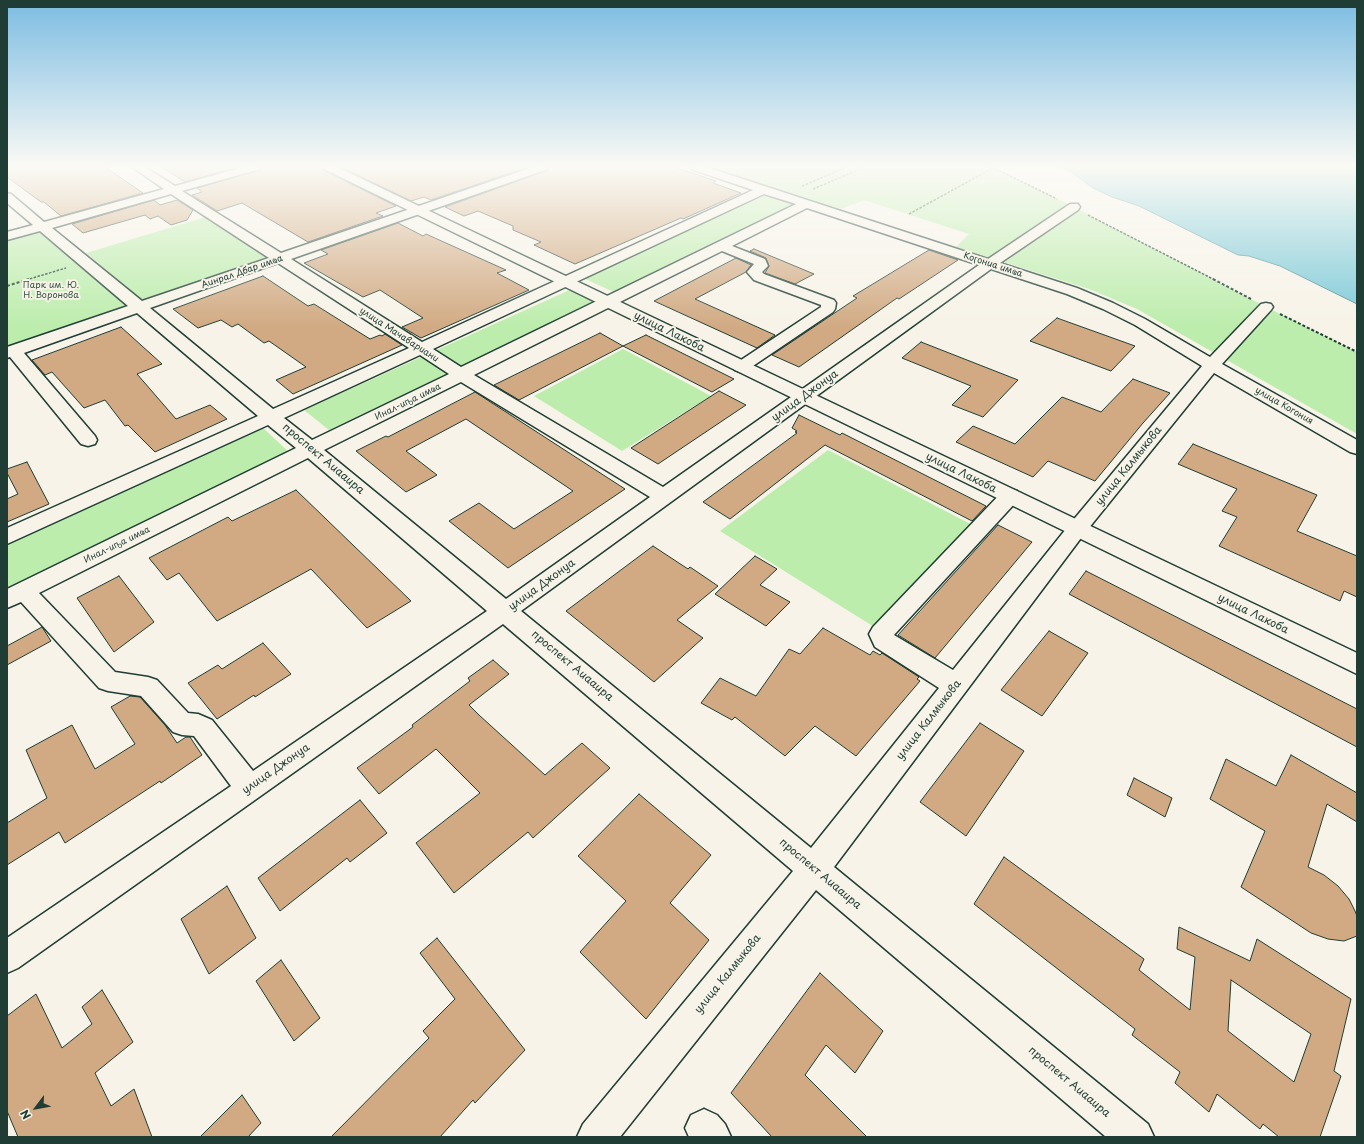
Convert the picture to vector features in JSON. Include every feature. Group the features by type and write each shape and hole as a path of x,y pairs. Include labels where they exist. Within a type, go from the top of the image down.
{"street":[{"name":"проспект Аиааира","path":"35,220 312,449 1135,1137"},
{"path":"7,236 62,220"},
{"name":"улица Мачавариани","path":"221,220 420,349 665,497"},
{"name":"Аинрал Дбар имҩа","path":"10,352 388,220"},
{"name":"улица Лакоба","path":"439,220 1357,664"},
{"path":"7,537 699,220"},
{"name":"Инал-иҧа имҩа","path":"17,595 608,303 722,246 768,220"},
{"name":"Коӷониа имҩа","path":"872,220 989,264 1072,291 1108,306 1140,322 1212,365"},
{"name":"улица Джонуа","path":"7,957 505,611 989,264 1054,220"},
{"path":"722,246 760,262 761,266 754,272 759,277 829,302 828,309 741,367"},
{"name":"улица Калмыкова","path":"596,1137 814,868 1077,528 1212,365 1266,307"},
{"path":"10,352 88,440"},
{"name":"улица Когония","path":"1212,365 1357,448"},
{"path":"956,685 883,640 882,634 1010,496"},
{"path":"17,595 32,600 108,681 148,687 182,724 198,725 203,728 249,788"}],"path":[{"path":"1100,220 1266,307 1357,352"},
{"path":"7,286 67,267"}],"green space":[{"path":"194,220 216,220 273,258 143,302 86,253"},
{"path":"708,220 767,220 616,293 581,277"},
{"path":"927,220 1100,220 1266,307 1357,352 1357,434 1137,309 1089,289 956,247 969,234"},
{"name":"Парк им. Ю. Н. Воронова","path":"42,226 140,307 7,353 7,236"},
{"path":"574,288 601,301 329,430 304,410"},
{"path":"623,349 711,396 622,451 534,396"},
{"path":"262,427 291,454 7,590 7,542"},
{"path":"828,450 980,529 884,633 720,531"}],"water":[{"path":"1168,220 1357,220 1357,304 1280,266 1249,256 1238,255"}],"building":[{"path":"84,220 126,220 83,233 72,224"},
{"path":"164,220 186,220 171,225"},
{"path":"271,220 370,220 308,242"},
{"path":"500,220 676,220 575,264 534,245 541,242 513,230 513,226"},
{"path":"398,223 423,236 426,234 506,270 497,273 529,290 421,338 402,327 423,318 380,290 363,297 304,263 328,254 321,250"},
{"path":"754,249 814,274 795,284 765,273 769,266 766,258 750,251"},
{"path":"929,250 958,260 899,299 897,298 799,367 772,355 857,298 853,296"},
{"path":"736,258 751,265 746,272 695,299 775,335 757,348 654,301"},
{"path":"263,276 308,306 314,304 370,339 385,334 402,345 293,394 276,380 306,367 269,341 264,343 238,324 232,327 221,320 198,328 173,309"},
{"path":"1057,318 1135,346 1111,371 1030,341"},
{"path":"121,327 162,364 137,374 176,419 210,405 227,419 155,452 128,425 125,426 105,400 84,408 52,372 45,375 32,360"},
{"path":"600,333 623,346 519,400 494,385"},
{"path":"646,335 734,379 712,392 623,346"},
{"path":"921,342 1018,380 983,417 952,405 971,386 902,358"},
{"path":"1133,379 1170,393 1095,481 1048,461 1033,477 956,442 973,426 1015,444 1062,397 1101,412"},
{"path":"719,391 746,405 658,464 631,448"},
{"path":"475,392 625,489 508,568 449,521 479,503 514,529 573,491 466,419 406,451 437,475 406,492 356,451 386,436 388,437"},
{"path":"799,415 840,435 842,433 986,506 972,521 825,445 730,519 703,502 797,433 795,432 797,431 792,428"},
{"path":"1193,444 1317,495 1297,531 1357,556 1357,597 1344,591 1340,601 1219,546 1237,517 1222,511 1237,489 1178,464"},
{"path":"27,462 49,504 7,522 7,499 18,494 7,473 7,469"},
{"path":"296,490 411,601 367,628 311,569 217,621 179,573 167,580 149,558 228,517 232,521"},
{"path":"998,525 1032,542 935,658 898,635"},
{"path":"653,546 688,569 690,567 718,586 677,620 703,638 654,682 566,611"},
{"path":"755,556 777,569 760,585 790,602 766,626 715,594"},
{"path":"1086,571 1357,709 1357,747 1069,594"},
{"path":"119,576 154,622 114,652 77,598"},
{"path":"42,627 51,641 7,665 7,646"},
{"path":"823,628 870,655 873,651 880,655 882,653 919,677 917,679 920,681 856,756 815,726 785,756 735,717 732,720 701,703 720,678 756,696 789,649 800,654"},
{"path":"1049,631 1088,653 1042,716 1001,690"},
{"path":"263,643 291,674 255,697 254,695 217,719 188,683 218,665 222,669"},
{"path":"493,660 509,674 469,705 479,715 545,775 582,743 610,768 533,838 528,832 454,893 416,843 480,793 436,749 379,794 357,768 413,727 412,725 470,681 468,678"},
{"path":"130,696 140,697 165,725 177,743 186,737 190,737 202,755 161,783 160,781 65,843 59,832 7,865 7,823 47,798 26,750 72,725 95,769 135,744 111,707"},
{"path":"980,723 1024,751 966,836 920,802"},
{"path":"1291,755 1357,793 1357,822 1327,804 1308,867 1324,875 1338,886 1349,899 1355,911 1357,916 1357,936 1344,941 1328,939 1311,933 1241,887 1265,831 1210,799 1226,759 1276,786"},
{"path":"1134,778 1172,798 1165,817 1127,795"},
{"path":"639,794 711,855 670,903 709,940 646,1019 580,952 626,901 578,856"},
{"path":"360,800 387,833 350,862 347,858 280,911 258,878"},
{"path":"1004,857 1144,959 1139,970 1190,1010 1195,957 1177,949 1179,927 1250,961 1257,939 1351,999 1334,1071 1341,1076 1320,1137 1279,1137 1263,1124 1260,1129 1217,1094 1209,1112 1175,1083 1180,1072 1132,1035 1135,1029 974,904","holes":["1231,980 1311,1034 1294,1082 1228,1031"]},
{"path":"227,886 256,938 209,974 181,919"},
{"path":"437,938 525,1050 475,1103 473,1100 440,1137 331,1137 429,1038 423,1031 455,999 420,953"},
{"path":"281,960 320,1018 294,1041 256,981"},
{"path":"820,973 883,1031 855,1073 826,1045 805,1075 867,1137 772,1137 731,1093"},
{"path":"102,990 133,1042 95,1073 111,1106 134,1089 152,1137 18,1137 7,1111 7,1016 36,994 62,1048 92,1024 82,1007"},
{"path":"242,1095 261,1123 248,1137 200,1137"}]}
